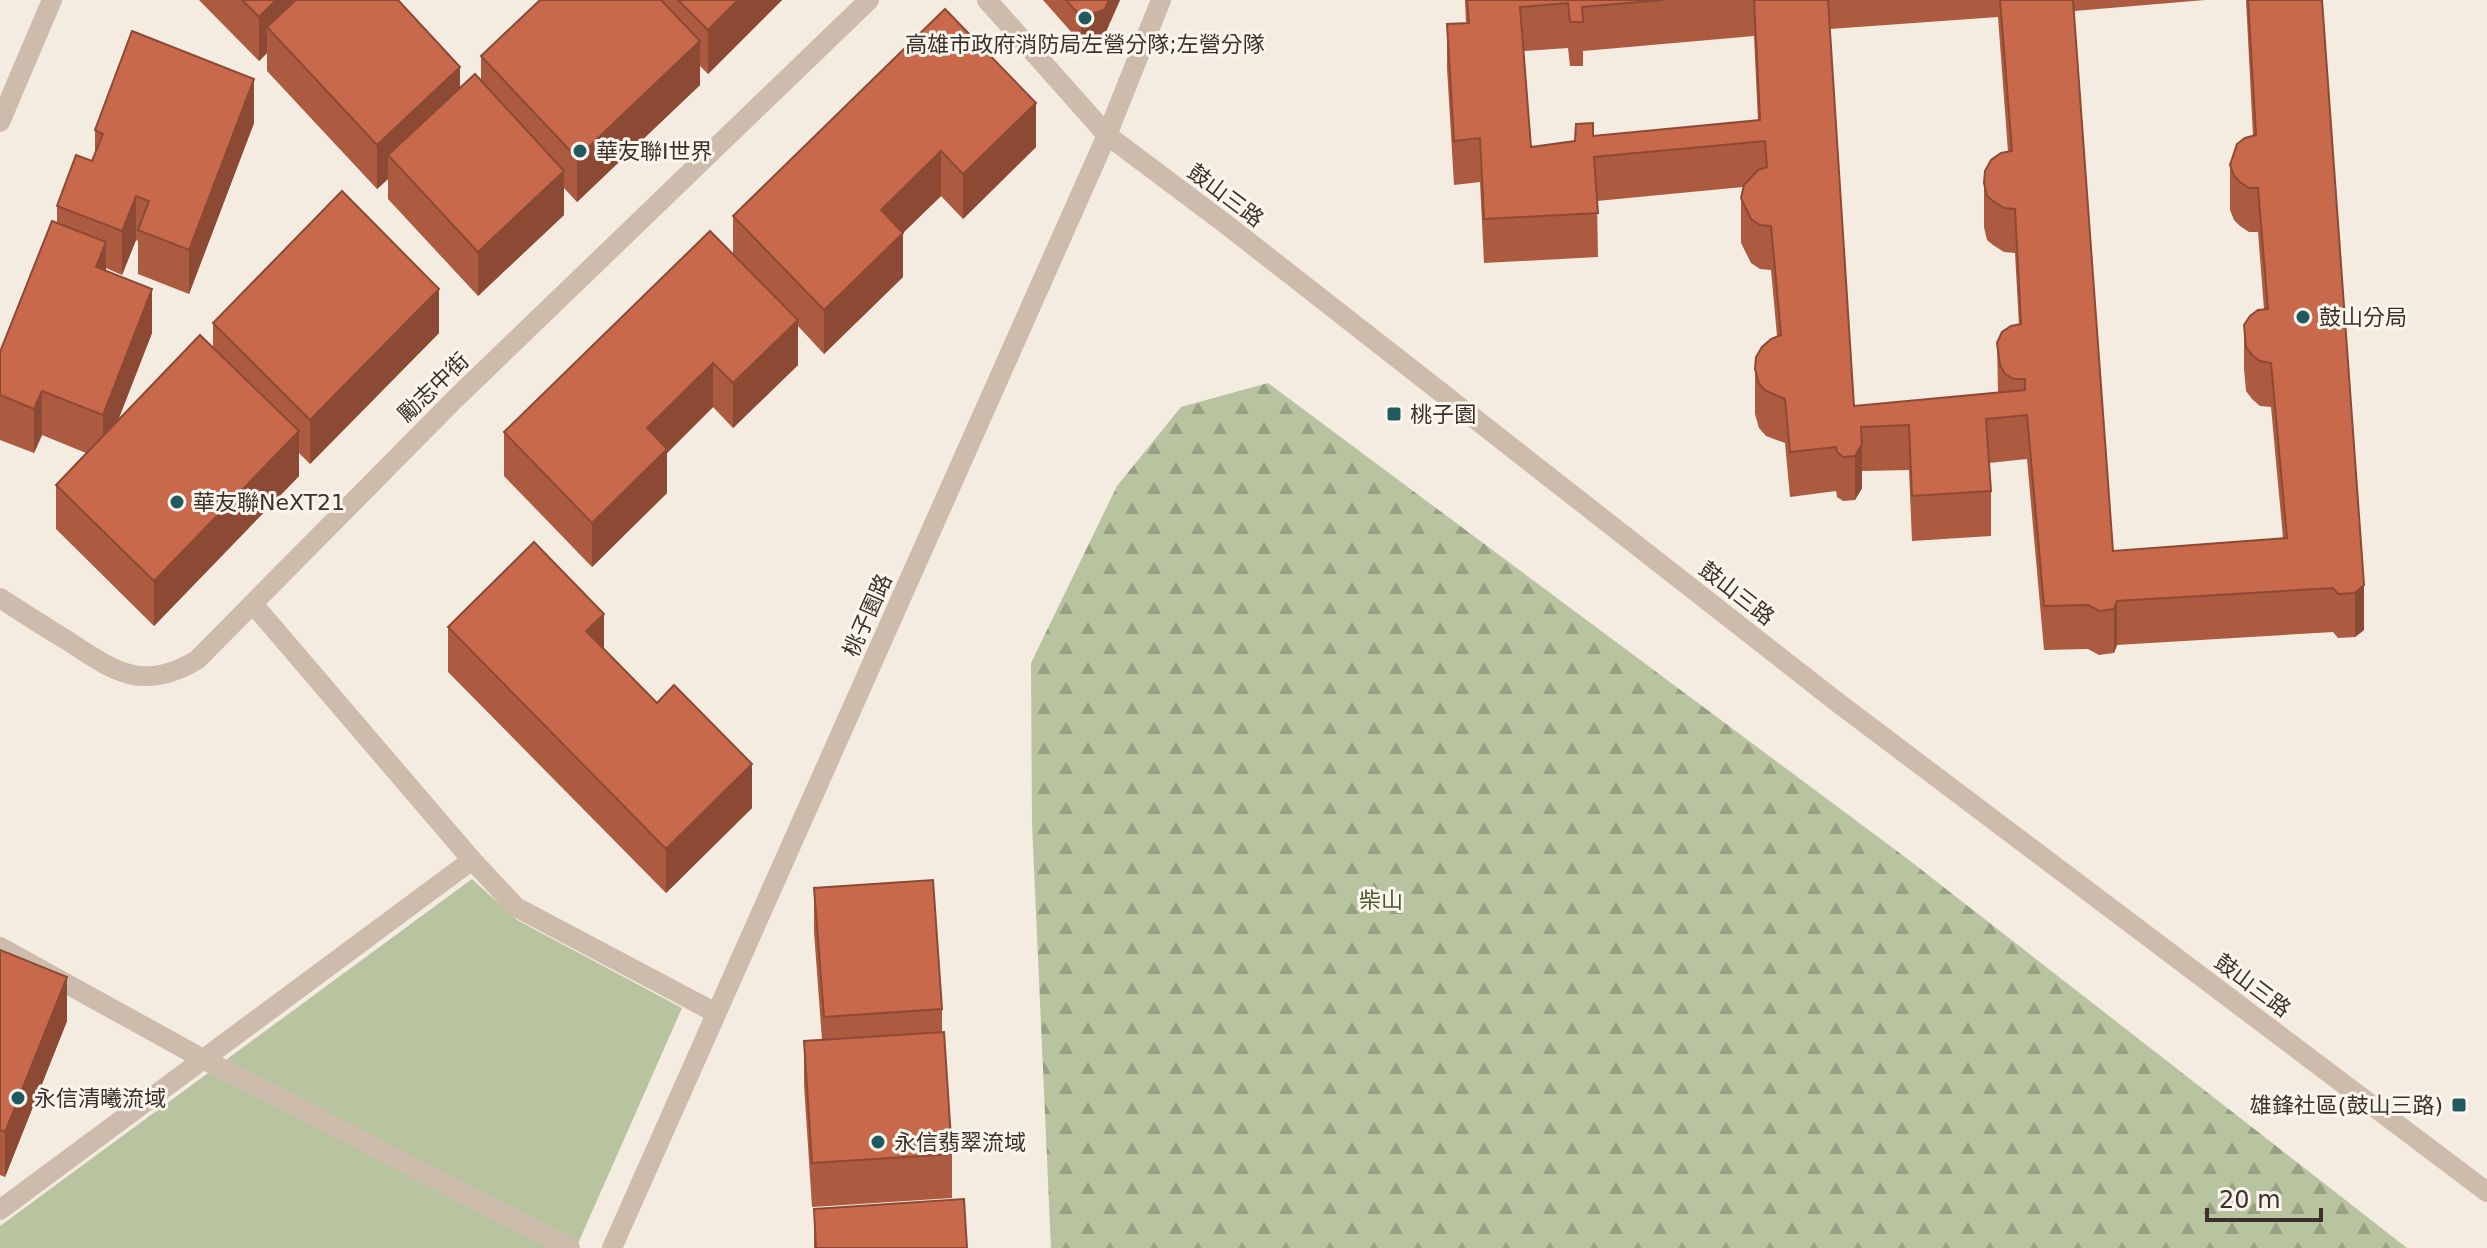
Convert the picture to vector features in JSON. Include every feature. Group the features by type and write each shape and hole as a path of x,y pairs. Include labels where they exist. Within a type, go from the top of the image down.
{"street":[{"path":"0,122 52,0"},
{"name":"勵志中街","path":"0,598 111,669 135,676 156,676 179,671 197,660 455,399 869,0"},
{"name":"鼓山三路","path":"987,0 1107,135 1227,225 1837,702 2487,1192"},
{"name":"桃子園路","path":"612,1248 1107,135 1161,0"},
{"path":"253,604 472,860 516,907 716,1013"},
{"path":"0,1210 472,860"},
{"path":"0,947 203,1059 570,1248"}],"green space":[{"name":"柴山","path":"1268,383 1905,857 2407,1248 1051,1248 1032,823 1031,663 1117,486 1181,407"},
{"path":"472,879 517,920 682,1008 576,1248 0,1248 0,1226"}],"building":[{"path":"242,0 276,0 259,17"},
{"path":"296,0 398,0 460,67 377,145 267,27"},
{"name":"華友聯I世界","path":"540,0 661,0 700,41 577,158 481,56"},
{"path":"678,0 738,0 708,30"},
{"path":"1066,0 1109,0 1104,10 1081,17"},
{"name":"鼓山分局","path":"1467,0 1663,0 1582,7 1583,22 1570,22 1568,3 1520,7 1531,147 1575,141 1576,124 1593,123 1593,136 1760,120 1754,0 1828,0 1854,406 2025,390 2025,379 2014,379 2005,374 2000,365 1997,343 2002,332 2021,324 2015,209 2004,208 1987,196 1984,183 1985,171 1991,160 2001,153 2012,151 2000,0 2073,0 2113,551 2287,538 2271,363 2260,361 2246,347 2244,325 2258,310 2268,309 2258,188 2249,188 2240,182 2230,165 2237,144 2256,135 2248,0 2322,0 2364,585 2355,593 2338,594 2333,588 2117,601 2114,609 2099,611 2088,605 2044,606 2027,415 1986,419 1991,491 1912,496 1909,425 1861,427 1862,444 1855,456 1843,457 1836,447 1790,452 1785,399 1766,391 1759,384 1755,369 1756,357 1762,347 1781,335 1771,226 1760,225 1751,219 1741,198 1744,185 1758,170 1767,167 1765,141 1594,157 1598,213 1484,219 1480,138 1454,141 1447,24 1469,23"},
{"path":"945,9 1036,103 963,174 941,151 881,210 903,233 824,310 733,216"},
{"path":"132,31 254,79 189,250 138,230 149,201 136,196 122,231 57,206 76,155 92,161 103,134 95,130"},
{"path":"475,74 564,171 478,252 388,155"},
{"name":"華友聯NeXT21","path":"342,191 439,289 310,420 213,323"},
{"path":"52,221 106,242 96,267 152,289 103,415 42,391 34,409 0,395 0,352"},
{"path":"710,231 798,320 733,383 713,363 647,428 667,449 592,523 504,432"},
{"name":"華友聯NeXT21","path":"200,335 299,431 154,581 56,485"},
{"path":"534,542 604,614 586,631 657,703 674,685 752,764 666,849 448,627"},
{"path":"933,880 942,1009 824,1017 814,888"},
{"path":"0,950 67,977 5,1132 0,1130"},
{"name":"永信翡翠流域","path":"944,1032 952,1154 812,1163 804,1041"},
{"path":"964,1199 967,1248 816,1248 814,1209"}],"place":[{"name":"高雄市政府消防局左營分隊;左營分隊","path":"1085,18"},
{"name":"華友聯I世界","path":"580,151"},
{"name":"鼓山分局","path":"2303,317"},
{"name":"桃子園","path":"1394,414"},
{"name":"華友聯NeXT21","path":"177,502"},
{"name":"永信清曦流域","path":"18,1098"},
{"name":"雄鋒社區(鼓山三路)","path":"2459,1105"},
{"name":"永信翡翠流域","path":"878,1142"}]}
